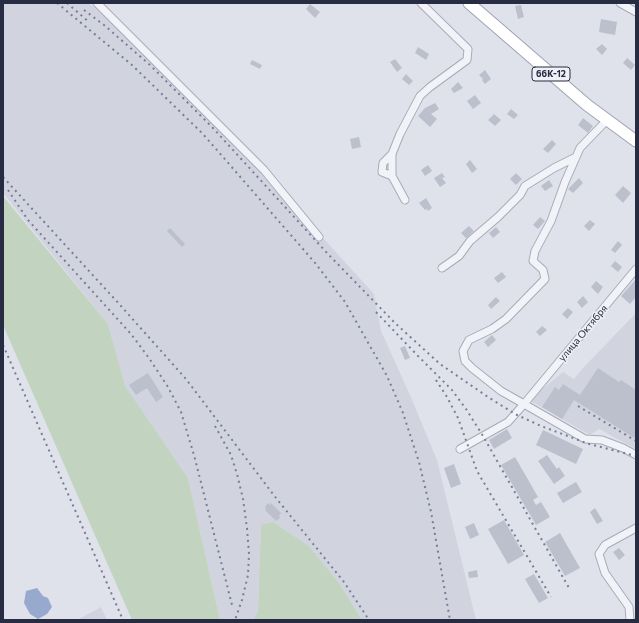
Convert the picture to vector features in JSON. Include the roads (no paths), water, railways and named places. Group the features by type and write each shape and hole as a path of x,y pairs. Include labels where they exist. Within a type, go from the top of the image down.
{"main road":[{"name":"66К-12","path":"469,3 607,120 636,141"}],"street":[{"path":"97,3 264,170 320,237"},
{"path":"405,200 392,176 392,154 400,134 420,96 467,60 468,49 421,3"},
{"path":"620,3 636,12"},
{"path":"607,120 580,148 551,221 535,252 533,261 543,270 545,279 506,319 492,329 469,340 463,351 465,361 501,391 585,439 602,440 636,455"},
{"path":"392,154 383,162 382,172 392,176"},
{"path":"442,268 459,256 470,241 498,217 520,195 525,186 554,168 576,157"},
{"name":"улица Октября","path":"460,449 508,422 530,398 636,269"},
{"path":"630,620 628,607 605,573 599,554 605,545 636,528"}],"water":[{"path":"37,588 43,596 48,598 52,607 47,614 38,619 30,614 24,603 26,591"}],"railway":[{"path":"57,3 132,65 203,134 316,264 345,302 387,376 403,413 419,462 431,512 450,620"},
{"path":"67,3 89,22"},
{"path":"84,10 104,25 150,65 212,127 327,253 395,323 440,364 515,414 541,426 589,444 636,456"},
{"path":"3,177 186,379 276,498 344,582 369,620"},
{"path":"8,190 28,220 131,334 168,387 181,412 194,455 232,605"},
{"path":"376,312 452,390 466,409 483,436 569,588"},
{"path":"3,345 123,620"},
{"path":"436,380 458,418 477,471 551,597"},
{"path":"578,406 636,441"},
{"path":"215,426 231,455 237,474 243,499 247,528 249,554 248,575 235,620"}]}
